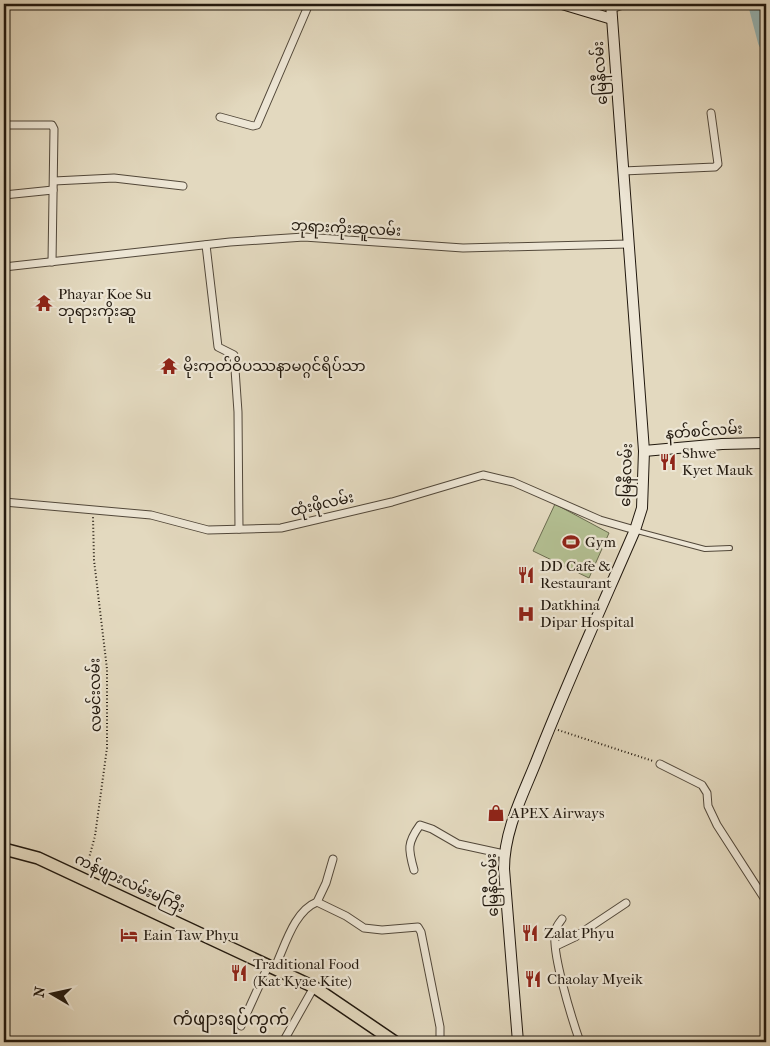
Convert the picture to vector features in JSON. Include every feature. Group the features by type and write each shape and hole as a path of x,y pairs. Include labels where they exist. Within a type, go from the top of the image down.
{"main road":[{"path":"562,4 612,10"},
{"name":"မြေနီလမ်း","path":"518,1042 504,854 509,830 550,728 635,530 642,508 644,451 612,10"},
{"name":"နတ်စင်လမ်း","path":"644,451 722,444 766,443"},
{"name":"ကန်ဖျားလမ်းမကြီး","path":"4,849 38,858 84,878 272,966 314,987 395,1042"}],"street":[{"path":"220,117 253,126 257,125 309,4"},
{"path":"612,10 626,4"},
{"path":"623,171 715,167 718,164 711,113"},
{"path":"4,125 52,126 54,128 52,262"},
{"path":"54,181 114,178 183,186"},
{"path":"4,195 53,190"},
{"name":"ဘုရားကိုးဆူလမ်း","path":"4,267 206,245 304,237 463,248 628,244"},
{"path":"206,245 218,347 234,355 238,412 239,529"},
{"name":"ထုံးဖိုလမ်း","path":"4,502 151,515 208,530 282,528 392,502 483,475 513,482 600,520 635,530"},
{"path":"660,764 702,785 707,793 708,806 717,825 766,900"},
{"path":"414,870 409,850 411,837 420,825 432,829 458,844 504,854"},
{"path":"241,1026 298,918 309,905 317,902 326,883 332,859"},
{"path":"317,902 346,916 364,928 382,930 418,927 421,932 440,1027 440,1042"},
{"path":"556,946 576,937 626,903"},
{"path":"562,919 556,929 556,946 564,995 580,1042"},
{"path":"283,1042 314,987"}],"lane":[{"path":"635,530 705,549 730,548"}],"path":[{"name":"လမင်းလမ်း","path":"84,878 95,836 107,748 107,669 94,560 92,510"},
{"path":"550,728 660,764"}],"green space":[{"name":"Gym","path":"555,504 609,533 589,578 533,551"}],"waterway":[{"path":"756,4 766,42"}],"place":[{"name":"Phayar Koe Su ဘုရားကိုးဆူ","path":"44,303"},
{"name":"မိုးကုတ်ဝိပဿနာမဂ္ဂင်ရိပ်သာ","path":"169,366"},
{"name":"Shwe Kyet Mauk","path":"668,462"},
{"name":"Gym","path":"571,542"},
{"name":"DD Cafe & Restaurant","path":"526,575"},
{"name":"Datkhina Dipar Hospital","path":"526,614"},
{"name":"APEX Airways","path":"496,813"},
{"name":"Zalat Phyu","path":"530,933"},
{"name":"Eain Taw Phyu","path":"129,935"},
{"name":"Traditional Food (Kat Kyae Kite)","path":"239,973"},
{"name":"Chaolay Myeik","path":"533,979"}],"district":[{"name":"ကံဖျားရပ်ကွက်","path":"231,1019"}]}
